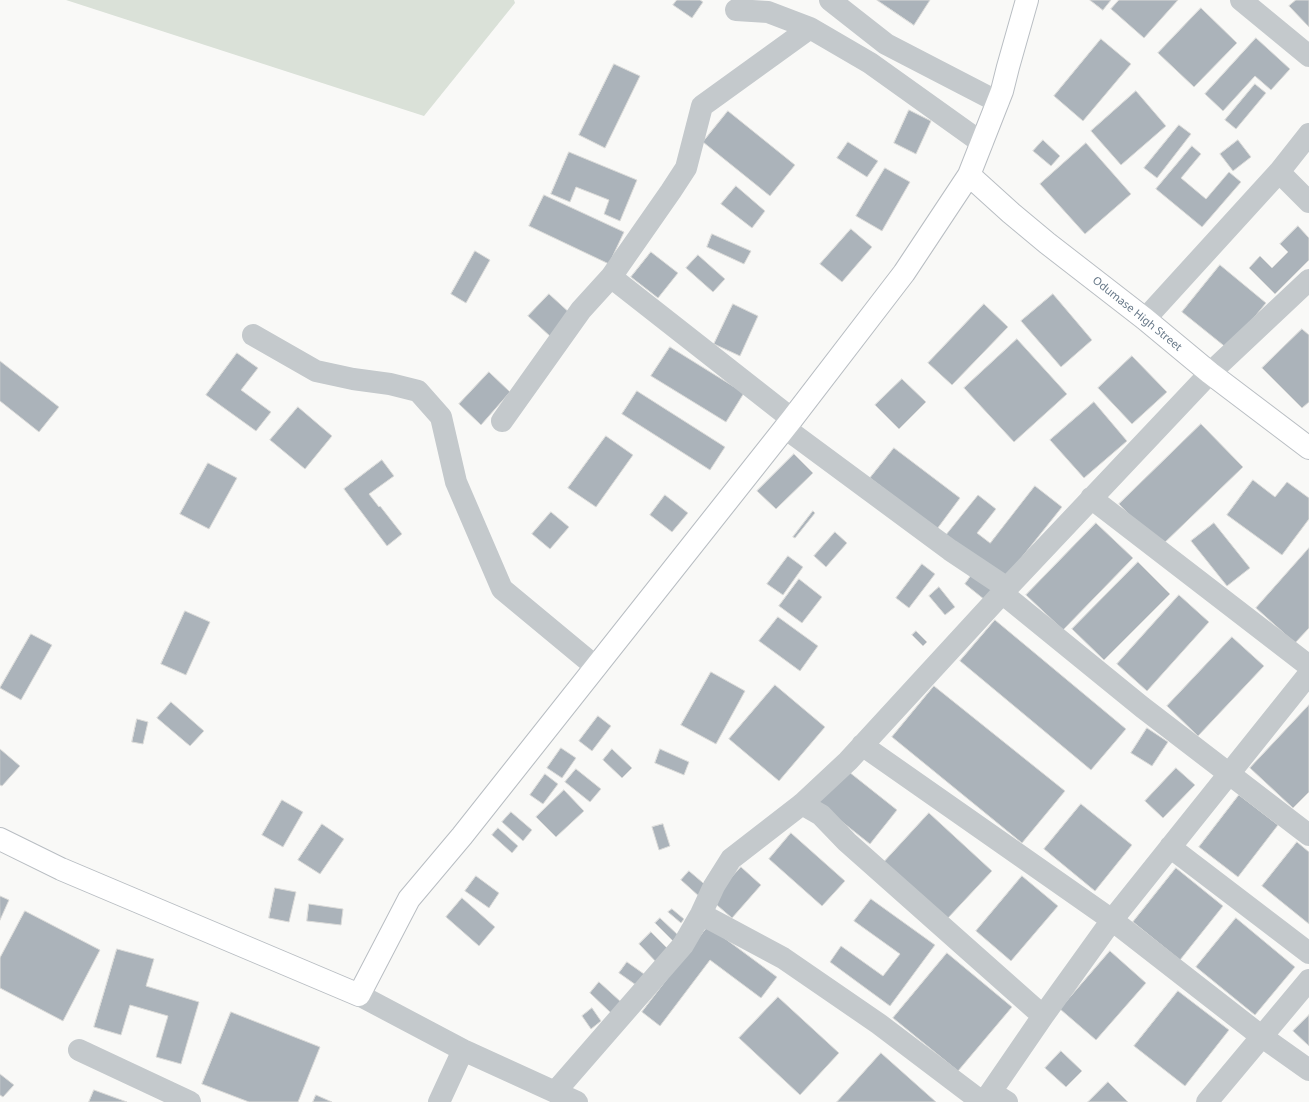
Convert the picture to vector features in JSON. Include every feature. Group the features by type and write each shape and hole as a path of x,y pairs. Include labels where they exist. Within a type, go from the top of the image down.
{"street":[{"path":"830,0 886,44 998,102"},
{"path":"358,995 409,899 462,836 789,424 904,273 969,175 1002,91 1027,0"},
{"path":"1241,0 1309,56"},
{"path":"736,10 768,12 810,28 870,63 982,143"},
{"path":"502,421 582,310 611,277 672,191 686,168 702,106 810,28"},
{"path":"1144,320 1279,172 1309,134"},
{"path":"1279,172 1309,202"},
{"name":"Odumase High Street","path":"969,175 1047,243 1210,373 1309,448"},
{"path":"611,277 789,424 1004,591 1142,707 1309,835"},
{"path":"555,1092 683,945 701,914 714,886 731,859 802,804 848,761 1004,591 1210,373 1309,280"},
{"path":"253,335 316,371 353,379 390,384 418,391 441,416 456,482 502,589 596,667"},
{"path":"1091,498 1309,666"},
{"path":"701,914 783,958 991,1099 1043,1016 1112,920 1309,674"},
{"path":"862,745 1112,920 1261,1036 1309,1070"},
{"path":"802,804 821,815 847,842 1043,1016"},
{"path":"0,839 60,869 358,995 463,1050 577,1102"},
{"path":"1170,847 1309,953"},
{"path":"1207,1102 1309,980"},
{"path":"79,1050 190,1102"},
{"path":"439,1102 463,1050"}],"shaded area":[{"path":"66,0 514,0 515,3 424,116"}],"building":[{"path":"677,0 700,0 703,2 692,18 673,5"},
{"path":"877,0 930,0 914,25"},
{"path":"1090,0 1111,0 1103,10"},
{"path":"1119,0 1178,0 1144,38 1111,9"},
{"path":"1296,0 1309,0 1309,27 1289,6"},
{"path":"1201,8 1237,43 1194,87 1158,53"},
{"path":"1256,38 1290,69 1271,90 1255,76 1223,111 1205,94"},
{"path":"1101,39 1131,64 1083,121 1054,96"},
{"path":"614,64 640,76 605,148 579,135"},
{"path":"1255,84 1266,93 1236,129 1225,120"},
{"path":"1136,91 1166,126 1121,165 1091,131"},
{"path":"909,110 931,121 916,154 894,143"},
{"path":"728,111 795,165 770,196 703,142"},
{"path":"1179,125 1191,134 1157,178 1144,168"},
{"path":"1043,140 1060,156 1051,166 1033,151"},
{"path":"1238,140 1251,157 1233,171 1220,154"},
{"path":"848,142 878,161 867,177 837,158"},
{"path":"1086,143 1131,194 1085,234 1040,184"},
{"path":"1192,146 1201,154 1181,178 1206,199 1229,172 1241,182 1202,227 1156,189"},
{"path":"569,152 637,180 620,221 604,214 609,200 576,187 570,202 551,194"},
{"path":"885,168 910,182 882,231 856,216"},
{"path":"736,186 765,211 752,228 721,204"},
{"path":"544,195 624,232 609,264 529,226"},
{"path":"1298,226 1309,238 1309,260 1275,294 1249,268 1260,256 1272,268 1288,252 1280,244"},
{"path":"851,229 872,247 842,282 820,264"},
{"path":"712,234 751,251 744,264 707,247"},
{"path":"475,251 490,260 466,303 451,294"},
{"path":"651,252 678,273 658,298 631,277"},
{"path":"698,255 725,279 713,292 686,268"},
{"path":"1220,265 1266,303 1228,349 1182,312"},
{"path":"549,294 572,315 551,337 528,316"},
{"path":"1053,294 1092,340 1061,367 1021,321"},
{"path":"733,304 758,316 740,356 714,344"},
{"path":"984,304 1008,327 952,385 928,363"},
{"path":"1302,329 1309,335 1309,402 1302,408 1262,368"},
{"path":"1017,339 1067,394 1014,442 964,388"},
{"path":"670,347 744,393 726,422 651,376"},
{"path":"237,353 258,368 241,390 271,412 256,431 206,395"},
{"path":"1132,356 1167,392 1132,424 1098,388"},
{"path":"0,361 59,407 39,432 0,401"},
{"path":"489,372 510,392 481,425 459,404"},
{"path":"902,379 926,402 899,429 875,405"},
{"path":"637,391 725,447 710,470 622,414"},
{"path":"1094,402 1127,441 1084,478 1050,440"},
{"path":"298,407 332,436 305,469 270,440"},
{"path":"1201,424 1243,467 1160,547 1119,504"},
{"path":"606,436 633,455 596,507 568,488"},
{"path":"894,448 960,498 937,529 870,478"},
{"path":"794,454 813,473 776,509 757,491"},
{"path":"382,460 394,476 369,494 402,534 387,546 344,489"},
{"path":"208,463 237,478 209,529 180,514"},
{"path":"1253,480 1275,497 1287,482 1309,498 1309,519 1282,555 1227,515"},
{"path":"1035,486 1062,507 1002,582 945,536 978,495 996,509 977,533 990,543"},
{"path":"665,495 688,513 672,532 650,515"},
{"path":"813,511 815,513 795,538 793,537"},
{"path":"551,512 569,527 550,549 532,534"},
{"path":"1096,523 1133,558 1063,630 1026,595"},
{"path":"1214,523 1250,568 1227,586 1191,541"},
{"path":"835,532 847,543 826,567 814,556"},
{"path":"1309,548 1309,628 1295,643 1256,608"},
{"path":"788,556 803,567 783,595 767,584"},
{"path":"1138,562 1170,594 1104,660 1072,629"},
{"path":"922,564 935,574 909,608 896,598"},
{"path":"975,570 996,587 985,600 965,584"},
{"path":"799,579 822,597 802,623 779,606"},
{"path":"939,587 955,607 945,615 929,596"},
{"path":"1179,595 1209,622 1147,691 1117,664"},
{"path":"185,611 210,622 186,675 161,664"},
{"path":"778,617 818,646 800,671 759,641"},
{"path":"995,620 1126,729 1091,770 960,661"},
{"path":"916,631 927,642 923,646 912,635"},
{"path":"31,634 52,645 21,700 0,688"},
{"path":"1232,637 1264,666 1198,736 1167,706"},
{"path":"711,672 745,691 716,744 681,725"},
{"path":"775,685 825,727 779,781 729,739"},
{"path":"934,686 1065,791 1022,843 892,737"},
{"path":"171,702 204,731 190,746 157,718"},
{"path":"1309,705 1309,792 1293,808 1250,768"},
{"path":"598,716 611,726 592,751 579,741"},
{"path":"137,719 148,722 143,744 132,742"},
{"path":"1147,728 1168,742 1152,766 1131,753"},
{"path":"561,748 576,758 562,778 547,768"},
{"path":"0,749 20,766 2,786 0,785"},
{"path":"612,749 632,768 622,778 603,760"},
{"path":"660,749 689,762 684,775 655,763"},
{"path":"844,768 897,810 870,844 817,802"},
{"path":"1176,768 1195,785 1163,818 1145,801"},
{"path":"576,769 601,789 590,802 565,782"},
{"path":"545,774 558,784 543,804 530,795"},
{"path":"564,790 584,811 556,837 536,817"},
{"path":"1239,795 1278,825 1238,877 1199,847"},
{"path":"282,800 303,812 283,847 262,835"},
{"path":"1081,804 1132,845 1095,891 1044,849"},
{"path":"511,812 532,830 523,841 502,822"},
{"path":"929,813 992,871 947,919 884,862"},
{"path":"322,824 344,839 320,874 298,860"},
{"path":"663,824 670,846 659,850 652,827"},
{"path":"498,828 518,846 512,853 492,835"},
{"path":"791,833 845,881 822,906 769,859"},
{"path":"1297,842 1309,852 1309,924 1262,886"},
{"path":"741,867 761,885 732,918 711,900"},
{"path":"1176,868 1223,906 1180,960 1133,922"},
{"path":"689,871 709,888 701,898 681,880"},
{"path":"476,876 499,893 489,908 465,891"},
{"path":"1022,876 1058,906 1011,961 976,931"},
{"path":"275,888 296,892 289,922 269,918"},
{"path":"0,896 9,900 0,920"},
{"path":"462,898 495,927 479,946 446,917"},
{"path":"871,899 935,945 890,1006 830,962 841,946 883,976 900,954 854,921"},
{"path":"309,904 343,909 341,925 307,921"},
{"path":"672,909 684,919 681,923 668,912"},
{"path":"25,911 100,950 63,1021 0,988 0,958"},
{"path":"660,918 678,935 673,941 655,923"},
{"path":"1236,918 1295,967 1255,1015 1196,967"},
{"path":"708,926 777,977 761,998 710,960 660,1026 642,1012"},
{"path":"651,932 672,953 659,965 639,944"},
{"path":"117,949 154,959 146,986 199,1002 181,1064 156,1057 168,1016 130,1005 121,1035 94,1027"},
{"path":"1110,951 1146,983 1096,1040 1060,1009"},
{"path":"947,953 1012,1007 958,1071 893,1018"},
{"path":"627,962 644,974 636,985 619,973"},
{"path":"599,982 621,1002 611,1013 590,993"},
{"path":"1178,991 1229,1030 1185,1086 1134,1046"},
{"path":"778,997 839,1053 800,1095 739,1038"},
{"path":"592,1008 601,1021 591,1029 582,1016"},
{"path":"231,1012 320,1047 298,1102 249,1102 202,1084"},
{"path":"1309,1015 1309,1046 1293,1031"},
{"path":"1061,1051 1082,1071 1066,1087 1045,1068"},
{"path":"881,1053 936,1102 837,1102"},
{"path":"0,1074 14,1085 3,1097 0,1095"},
{"path":"1108,1082 1128,1102 1088,1102"},
{"path":"94,1090 127,1102 89,1102"},
{"path":"316,1095 332,1102 313,1102"}]}
